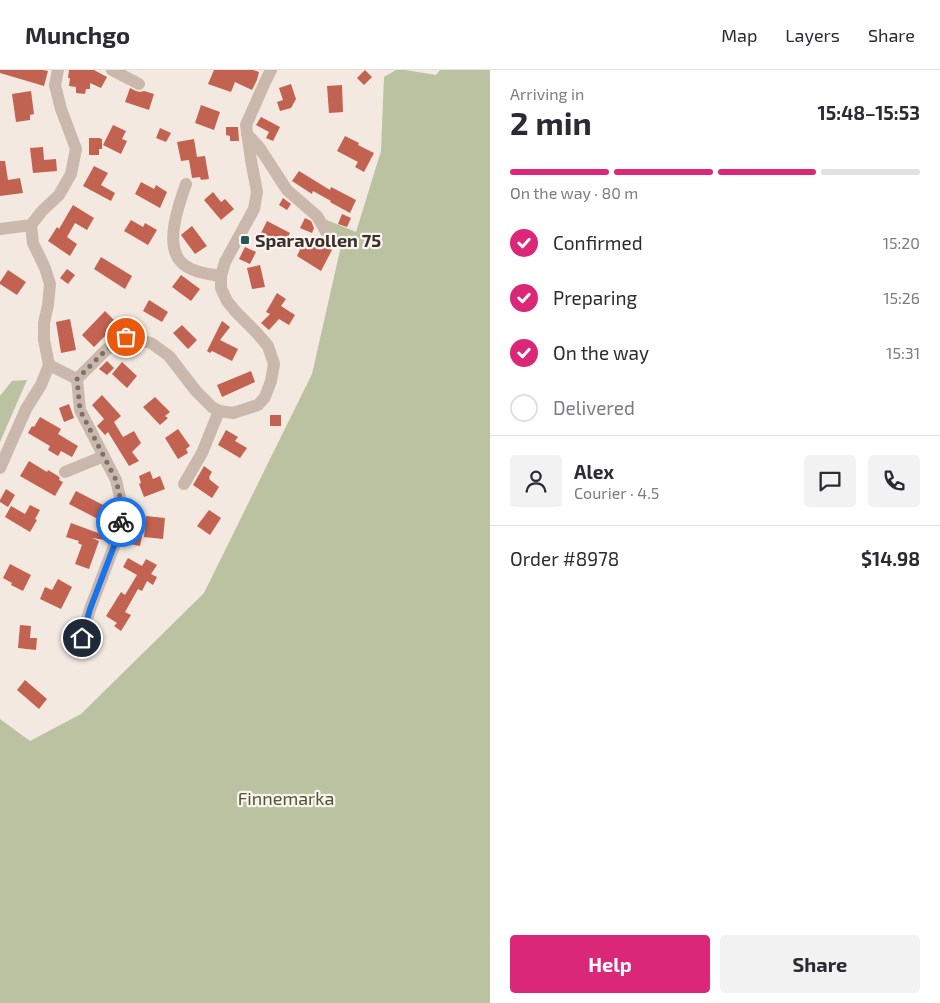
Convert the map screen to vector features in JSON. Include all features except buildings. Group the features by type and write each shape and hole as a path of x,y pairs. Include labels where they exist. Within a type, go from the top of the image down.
{"street":[{"path":"0,229 31,225 58,195 71,174 76,149 61,109 55,85 58,70"},
{"path":"112,70 139,84"},
{"path":"77,379 106,350 126,337 152,343 169,356 212,408 233,413 258,405 265,397 271,381 274,364 268,346 228,301 221,288 221,276 225,262 254,209 257,192 246,125 271,70"},
{"path":"247,134 259,147 287,190 317,216 332,242"},
{"path":"186,184 178,207 174,230 173,241 178,256 182,263 188,267 221,276"},
{"path":"0,468 26,409 41,385 49,365 44,340 44,323 50,284 45,268 33,243 31,225"},
{"path":"49,365 77,379"},
{"path":"77,379 80,410 116,480 123,510 119,533 90,609 82,638"},
{"path":"184,484 202,453 219,411"},
{"path":"65,472 104,456"}],"green space":[{"name":"Finnemarka","path":"396,70 436,75 440,70 490,70 490,1003 0,1003 0,719 30,741 81,714 204,593 312,374 341,246 322,218 356,232 381,151 384,77"},
{"path":"27,380 0,442 0,396 12,381"}],"way so far":[{"path":"121,522 123,510 116,480 80,410 77,379 106,350 126,337"}],"place":[{"name":"Sparavollen 75","path":"245,240"}],"route":[{"path":"82,638 90,609 119,533 121,522"}]}
